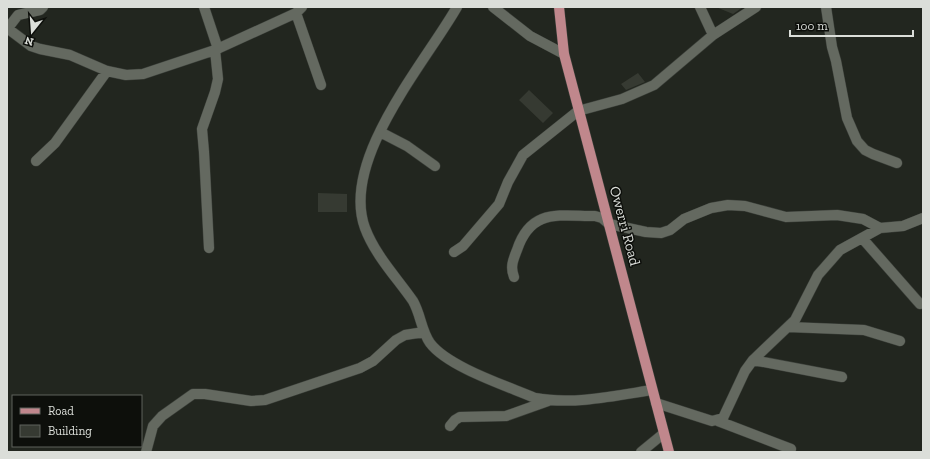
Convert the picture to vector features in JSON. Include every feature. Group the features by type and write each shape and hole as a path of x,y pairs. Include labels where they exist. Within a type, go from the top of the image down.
{"main road":[{"name":"Owerri Road","path":"558,7 564,54 578,111 669,452"}],"street":[{"path":"43,7 40,10 18,15 8,28 31,46 70,55 107,71 126,75 143,74 216,50 299,10 321,85"},
{"path":"204,7 216,50 218,69 218,79 201,136 204,152 209,248"},
{"path":"457,7 393,106 380,132 361,186 360,201 362,216 372,244 414,301 424,332 438,353 461,366 535,398 548,400 578,400 652,390"},
{"path":"493,7 530,36 564,54"},
{"path":"700,7 713,35"},
{"path":"454,252 463,246 499,204 508,182 523,155 578,111 622,99 654,85 713,35 756,7"},
{"path":"826,7 832,47 847,118 857,141 865,150 897,163"},
{"path":"36,161 55,144 107,71"},
{"path":"380,132 407,146 435,166"},
{"path":"514,277 511,271 520,241 531,226 547,216 595,216 602,218 609,224 646,232 661,233 670,230 684,219 711,208 728,205 745,206 786,217 837,215 864,219 880,228"},
{"path":"718,421 723,418 745,371 753,360 795,320 818,275 840,250 880,228 903,226 923,218"},
{"path":"862,238 920,304"},
{"path":"788,327 864,330 900,341"},
{"path":"146,452 153,426 162,416 193,394 206,394 250,402 265,400 360,368 373,361 396,340 405,335 424,332"},
{"path":"753,360 842,376"},
{"path":"450,426 460,417 506,416 548,400"},
{"path":"656,403 712,421 718,421 791,449"},
{"path":"641,452 663,434"}],"building":[{"path":"716,7 743,7 733,14"},
{"path":"638,73 645,82 626,90 621,84"},
{"path":"529,90 553,113 543,123 519,100"},
{"path":"318,193 347,194 347,212 318,212"}]}
